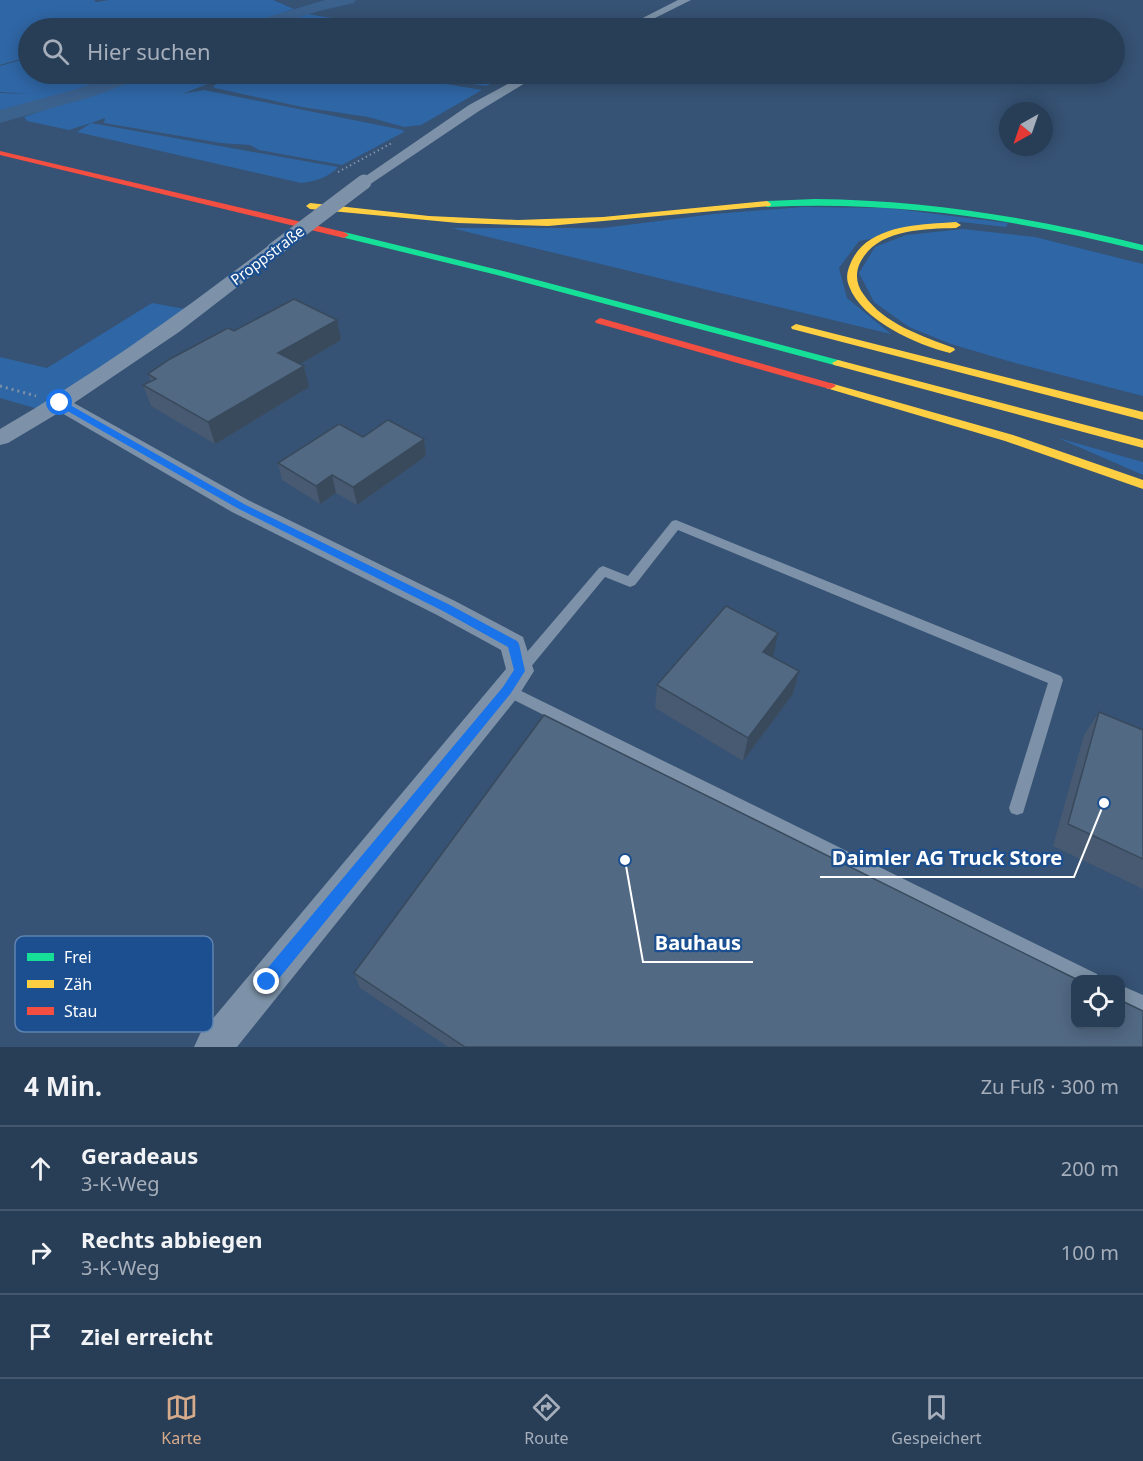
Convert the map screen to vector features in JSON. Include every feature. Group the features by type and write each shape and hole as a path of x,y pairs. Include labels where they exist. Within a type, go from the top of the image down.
{"highway":[{"path":"0,153 319,228 715,328 1143,444"},
{"path":"414,232 304,205 462,221 548,223 611,220 775,203 835,201 898,204 960,210 1020,220 1143,248"},
{"path":"1057,393 1002,368 899,327 868,305 856,293 851,276 853,260 864,247 884,237 907,230 935,225 969,225 1018,230 1065,239 1143,260"},
{"path":"319,228 394,256 479,282"},
{"path":"591,318 967,425 1076,458 1143,485"},
{"path":"784,324 1143,416"}],"street":[{"path":"649,18 686,0"},
{"name":"Proppstraße","path":"0,438 60,403 172,328 364,182 474,108 516,84"},
{"path":"60,403 240,506 446,608 513,644 513,680 213,1047"}],"lane":[{"path":"1017,808 1056,680 676,524 630,582 603,570 513,680 1081,975"},
{"path":"1125,996 1143,1005"}],"path":[{"path":"0,386 60,403"}],"shaded area":[{"path":"0,0 94,0 96,2 109,0 273,0 294,9 267,18 18,18 18,60 0,65"},
{"path":"308,14 332,18 295,18"},
{"path":"18,61 18,84 100,84 0,113 0,93 30,94 0,92 0,66"},
{"path":"119,84 208,84 182,94 204,90 404,132 342,165 259,150 250,145 221,143 104,123 105,118 69,130 27,121 24,117"},
{"path":"217,84 446,84 482,90 421,125 404,127 368,117 302,107 213,86"},
{"path":"91,123 338,167 331,174 301,183 77,132"},
{"path":"803,207 889,208 1008,223 1006,227 961,222 859,241 839,268 847,298 891,334 451,228 603,228 714,214"},
{"path":"963,229 1035,237 1143,264 1143,396 951,344 909,327 874,302 859,273 875,247 906,235"},
{"path":"152,303 185,309 38,409 0,398 0,357 47,368"},
{"path":"1058,438 1143,462 1143,475"}],"building":[{"path":"294,299 337,320 278,353 304,366 208,422 143,385 156,379 148,374 170,359 228,328 234,331"},
{"path":"388,420 424,439 353,487 332,475 316,486 278,463 339,424 363,437"},
{"path":"726,606 778,633 763,652 799,671 748,738 657,685"},
{"path":"1099,712 1143,730 1143,859 1068,824"},
{"path":"544,715 1071,977 1071,1029 1125,1029 1125,1002 1143,1011 1143,1047 465,1047 354,973"}],"waterway":[{"path":"281,18 315,7 348,0"},
{"path":"0,117 109,84"}],"traffic: fast":[{"path":"767,204 862,202 957,210 1051,226 1143,248"},
{"path":"344,235 500,273 838,363"}],"traffic: slow":[{"path":"310,206 429,218 548,223 767,204"},
{"path":"950,350 915,336 881,318 858,294 852,281 852,272 859,255 882,237 912,228 956,225"},
{"path":"796,327 1143,416"},
{"path":"838,363 1143,444"},
{"path":"830,386 1009,438 1143,485"}],"traffic: jam":[{"path":"0,153 344,235"},
{"path":"600,321 830,386"}],"place":[{"name":"Daimler AG Truck Store","path":"1104,803"},
{"name":"Bauhaus","path":"625,860"}],"route":[{"path":"60,403 240,506 446,608 513,644 520,671 507,690 267,982"}]}
